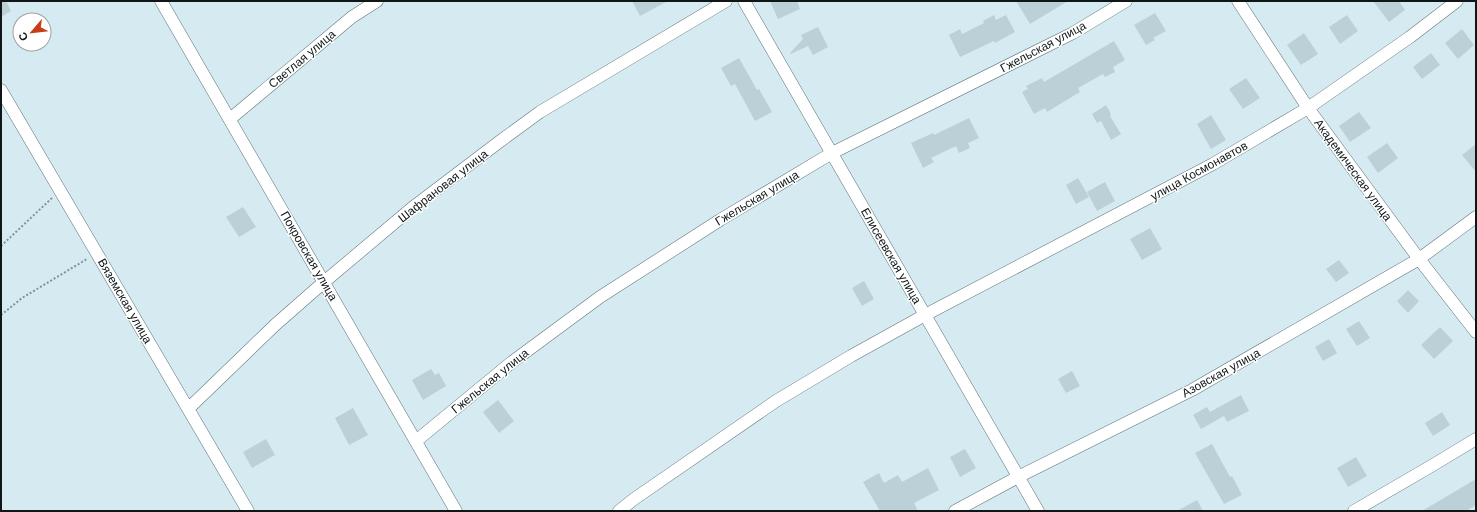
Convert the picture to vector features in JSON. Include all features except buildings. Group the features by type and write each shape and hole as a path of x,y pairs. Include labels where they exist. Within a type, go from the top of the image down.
{"street":[{"name":"Покровская улица","path":"161,1 456,511"},
{"name":"Светлая улица","path":"230,119 352,17 377,1"},
{"name":"Шафрановая улица","path":"188,409 274,325 412,208 540,112 726,1"},
{"name":"Елисеевская улица","path":"744,1 1038,511"},
{"name":"Гжельская улица","path":"416,441 512,362 600,297 720,220 832,154 1072,33 1126,1"},
{"name":"Академическая улица","path":"1238,1 1308,108 1419,259 1476,332"},
{"name":"улица Космонавтов","path":"619,511 634,499 776,401 851,356 925,315 1214,164 1308,108 1410,37 1457,1"},
{"name":"Вяземская улица","path":"1,90 248,511"},
{"name":"Азовская улица","path":"955,511 1018,477 1192,390 1419,259 1476,217"},
{"path":"1354,511 1476,439"}],"path":[{"path":"1,246 60,190"},
{"path":"1,315 22,298 97,253"}]}
